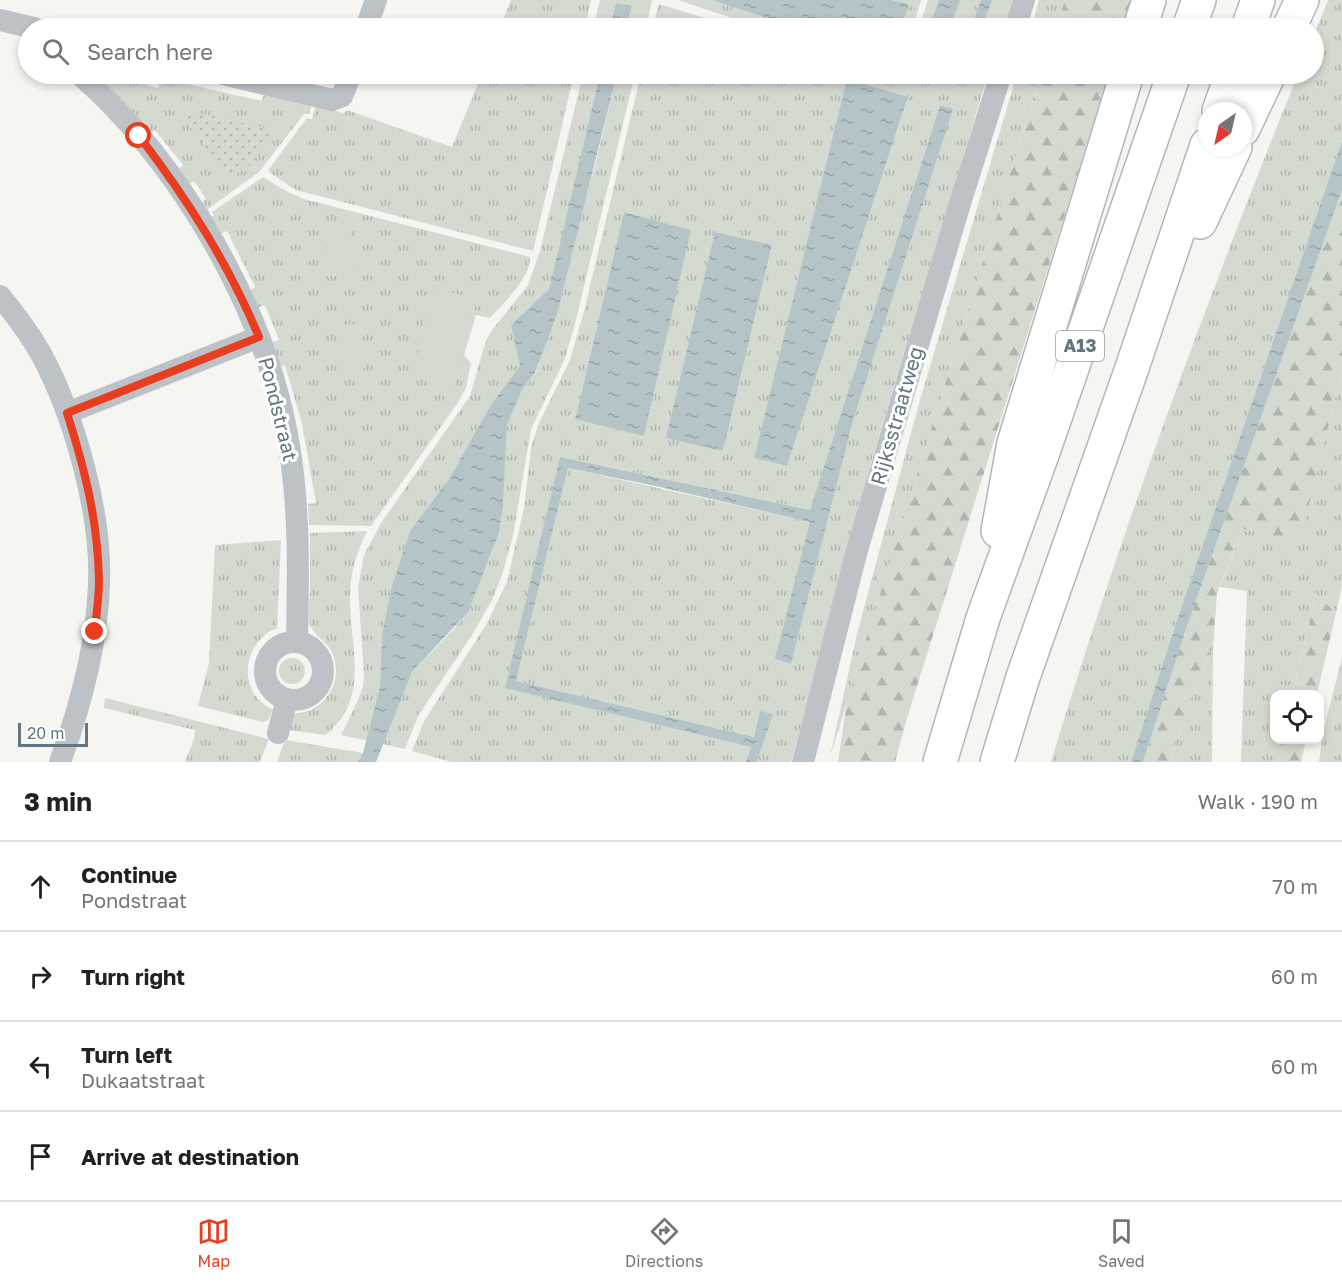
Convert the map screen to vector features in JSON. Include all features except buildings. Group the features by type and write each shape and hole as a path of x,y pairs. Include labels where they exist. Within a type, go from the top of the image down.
{"highway":[{"path":"1143,18 1149,0"},
{"path":"1193,18 1199,0"},
{"path":"1252,18 1258,0"},
{"path":"1294,18 1302,0"},
{"name":"A13","path":"983,618 1014,443 1124,84"},
{"name":"A13","path":"940,762 983,618 1043,453 1171,84"},
{"path":"1222,102 1228,84"},
{"path":"1252,110 1264,84"},
{"name":"A13","path":"997,762 1023,677 1132,368 1203,156"},
{"name":"A13","path":"1132,368 1231,156"}],"street":[{"path":"370,18 376,0"},
{"path":"1018,18 1024,0"},
{"name":"Pondstraat","path":"95,84 139,136 177,187 224,262 259,337 272,374 290,450 298,529 297,642"},
{"path":"265,84 332,100 342,96 347,84"},
{"name":"Rijksstraatweg","path":"803,762 857,550 998,84"},
{"path":"0,296 40,352 67,413 84,467 95,523 99,583 95,632 72,729 60,762"},
{"path":"67,413 259,337"},
{"path":"297,642 307,645 316,652 323,671 321,681 315,691 297,700 287,699 272,690 265,674 265,666 273,650 288,643 297,642"},
{"path":"278,733 287,699"}],"green space":[{"path":"511,0 591,0 587,18 504,18"},
{"path":"600,0 652,0 648,18 629,18 632,7 616,3 612,18 596,18"},
{"path":"678,0 711,0 767,18 732,18"},
{"path":"892,0 921,0 916,18 904,18 909,4"},
{"path":"928,0 939,0 932,18 922,18"},
{"path":"960,0 981,0 975,18 954,18"},
{"path":"992,0 1012,0 1006,18 986,18"},
{"path":"1039,0 1065,0 1059,18 1034,18"},
{"path":"1065,0 1132,0 1126,18 1059,18"},
{"path":"1328,0 1342,0 1342,141 1177,620 1131,762 1051,762 1136,501 1231,244 1294,84 1324,84 1324,18 1321,18"},
{"path":"659,4 705,18 655,18"},
{"path":"105,84 147,84 158,88 159,84 187,84 262,101 264,94 312,104 309,114 304,114 259,172 208,209 210,213 207,214 201,203 206,199 194,181 188,185 177,170 183,165 155,130 148,136"},
{"path":"478,84 572,84 533,251 296,190 270,173 269,169 307,118 312,119 316,106 344,113 347,110 452,147"},
{"path":"581,84 598,84 549,289 511,325 521,366 490,406 449,479 410,532 391,589 382,635 380,687 368,738 384,741 412,672 456,627 489,560 499,532 503,507 507,425 522,390 536,373 596,162 615,84 633,84 574,328 564,361 531,429 513,536 492,600 474,632 418,716 405,749 341,735 363,687 358,588 364,555 381,523 470,396 486,340 528,285 540,251"},
{"path":"639,84 847,84 754,458 787,466 908,98 864,84 985,84 871,462 791,762 757,762 772,714 760,712 754,737 516,681 568,468 811,522 776,659 791,663 853,421 952,110 940,105 810,510 560,457 506,688 751,747 746,762 452,762 412,751 424,721 486,625 507,582 524,508 531,448 538,425 570,360","holes":["624,212 691,230 644,435 575,418","716,232 772,246 723,451 667,437"]},
{"path":"1014,84 1038,84 830,757 857,634 920,400"},
{"path":"1038,84 1106,84 895,762 838,762 847,701"},
{"path":"195,112 266,128 272,135 247,167 235,175 226,174 188,124 188,117"},
{"path":"263,177 304,199 530,257 521,282 502,306 490,318 476,315 464,355 471,363 466,388 371,526 309,525 308,504 316,503 302,424 285,365 278,367 270,343 279,340 265,305 257,308 249,291 255,287 227,231 220,234 209,218 214,215 212,212"},
{"path":"1342,190 1342,370 1300,541 1243,529 1217,593 1213,648 1169,762 1143,762 1188,623"},
{"path":"351,228 357,273 331,276 325,232"},
{"path":"433,288 477,299 455,386 412,375"},
{"path":"361,323 366,368 340,371 335,326"},
{"path":"1342,370 1342,585 1336,613 1316,594 1294,690 1270,690 1270,744 1282,744 1279,762 1241,762 1247,591 1220,587 1243,529 1300,540"},
{"path":"367,531 357,557 351,583 350,602 355,673 348,706 339,721 325,735 288,730 291,714 311,710 320,704 331,690 336,674 334,657 330,649 315,633 309,621 310,533"},
{"path":"281,540 277,628 259,640 249,659 248,669 252,690 258,699 273,710 268,720 263,722 198,706 209,663 215,545"},
{"path":"1316,594 1336,613 1318,690 1294,690"},
{"path":"1213,648 1212,762 1169,762 1209,654"},
{"path":"292,658 301,662 305,671 301,680 292,684 283,680 279,671 283,662"},
{"path":"1342,658 1342,762 1319,762 1321,744 1324,744 1324,728"},
{"path":"105,698 269,739 260,762 185,762 195,730 104,708"},
{"path":"285,740 363,753 358,762 277,762"},
{"path":"1282,744 1305,744 1301,762 1279,762"}],"water":[{"path":"711,0 892,0 909,4 904,18 767,18"},
{"path":"939,0 960,0 954,18 932,18"},
{"path":"981,0 992,0 986,18 975,18"},
{"path":"616,3 632,6 629,18 612,18"},
{"path":"598,84 614,84 557,314 535,373 522,390 507,425 503,507 499,533 468,612 412,672 376,762 358,762 363,753 380,687 382,635 391,589 410,531 449,479 490,406 520,366 511,325 549,289"},
{"path":"846,84 864,84 908,97 787,466 754,458"},
{"path":"940,105 953,109 853,421 791,664 775,659 810,522 568,468 516,681 754,737 760,711 773,714 757,762 746,762 751,747 505,688 560,457 810,510"},
{"path":"1342,141 1342,190 1188,623 1143,762 1131,762 1177,620"},
{"path":"624,212 691,230 644,436 575,419"},
{"path":"715,232 772,245 723,451 666,438"}],"route":[{"path":"95,632 99,583 95,523 84,467 67,413 259,337 243,298 200,221 139,136"}]}
